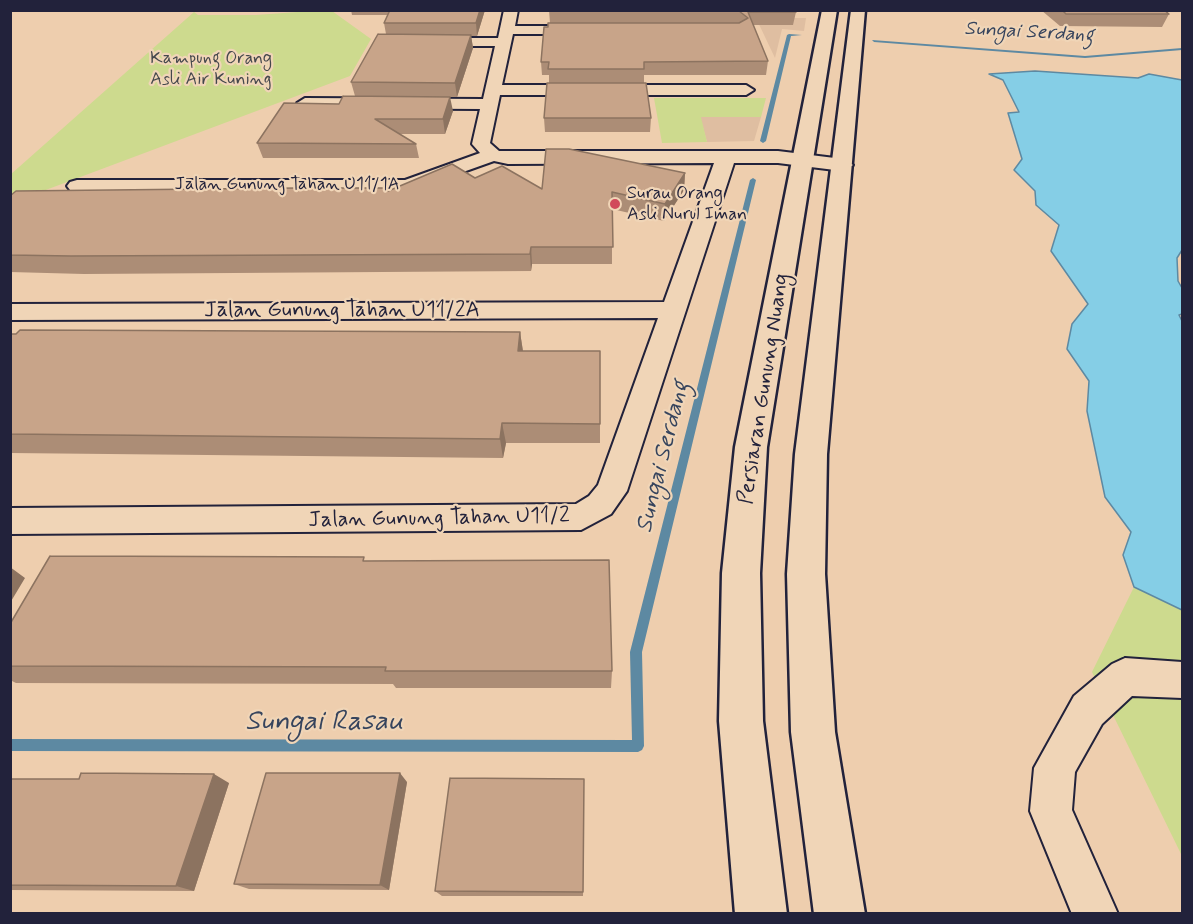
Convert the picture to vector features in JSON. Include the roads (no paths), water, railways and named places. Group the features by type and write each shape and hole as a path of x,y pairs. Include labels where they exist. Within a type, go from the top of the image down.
{"street":[{"path":"511,10 481,144 493,155 508,158 778,156 843,165"},
{"name":"Persiaran Gunung Nuang","path":"761,914 741,722 741,573 752,447 830,10"},
{"path":"840,914 813,732 806,574 811,454 858,10"},
{"path":"420,42 599,30"},
{"path":"305,103 746,90"},
{"name":"Jalan Gunung Tahan U11/1A","path":"77,186 407,186 493,155"},
{"name":"Jalan Gunung Tahan U11/2","path":"10,521 553,519 581,517 600,505 611,490 726,157"},
{"name":"Jalan Gunung Tahan U11/2A","path":"10,312 673,310"},
{"path":"1095,914 1052,811 1055,768 1088,711 1125,677 1182,680"}],"water":[{"path":"1035,71 1138,78 1149,74 1182,80 1182,250 1177,258 1178,281 1182,288 1182,314 1179,315 1182,321 1182,610 1134,587 1123,555 1131,532 1105,497 1087,411 1089,381 1067,349 1072,324 1088,304 1051,251 1059,225 1036,205 1035,191 1014,170 1022,159 1008,113 1019,112 1003,80 989,74"}],"waterway":[{"name":"Sungai Serdang","path":"763,141 789,35 800,35"},
{"name":"Sungai Serdang","path":"874,41 1085,57 1182,49"},
{"name":"Sungai Rasau","path":"10,745 638,746 636,652 753,180"}],"place":[{"name":"Surau Orang Asli Nurul Iman","path":"615,204"}],"park label":[{"name":"Kampung Orang Asli Air Kuning","path":"211,69"}]}
